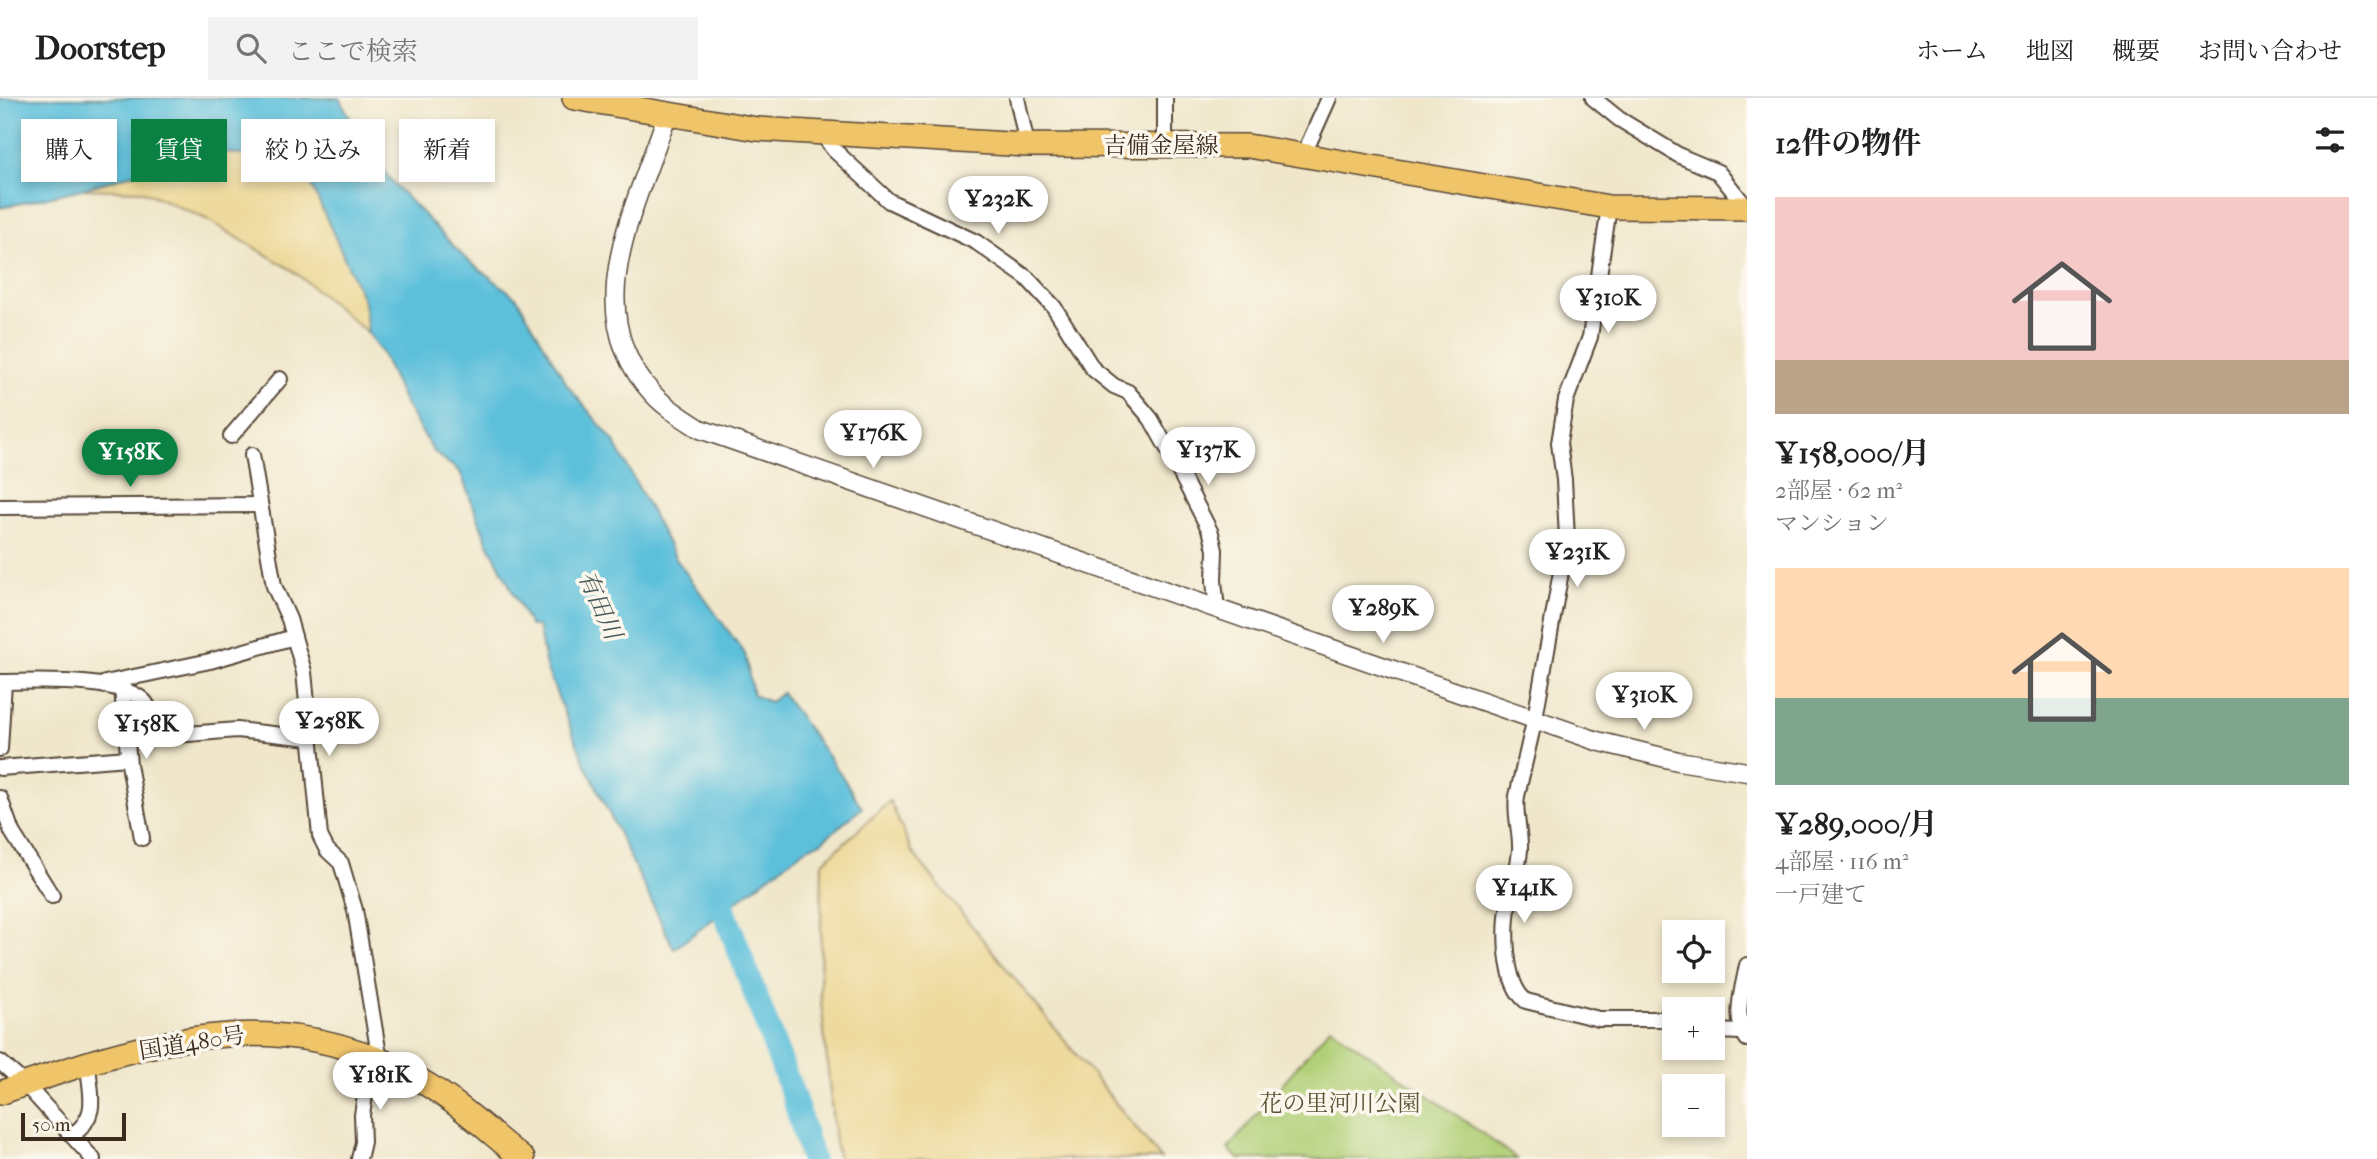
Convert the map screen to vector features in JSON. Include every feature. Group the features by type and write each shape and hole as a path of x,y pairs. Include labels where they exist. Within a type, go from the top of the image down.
{"main road":[{"name":"吉備金屋線","path":"574,98 757,129 1027,145 1248,146 1609,207 1747,208"},
{"name":"国道480号","path":"0,1093 174,1041 247,1033 325,1042 376,1059 422,1081 523,1159"}],"street":[{"path":"1017,98 1027,145"},
{"path":"1165,98 1165,145"},
{"path":"1304,154 1329,98"},
{"path":"1593,98 1619,118 1680,156 1718,172 1747,208"},
{"path":"667,115 622,242 614,308 631,363 654,395 700,429 1597,741 1678,761 1747,772"},
{"path":"822,133 833,149 889,201 976,242 1027,278 1054,307 1093,369 1114,386 1128,392 1151,419 1211,533 1215,550 1217,610"},
{"path":"1609,207 1590,337 1566,400 1559,443 1567,538 1535,718 1517,796 1520,851 1507,921 1508,956 1518,995 1526,1001 1599,1018 1662,1019"},
{"path":"231,436 280,379"},
{"path":"253,455 274,586 304,672 320,836 327,850 341,863 355,910 376,1059 362,1115 363,1142 359,1159"},
{"path":"0,507 260,505"},
{"path":"97,685 211,661 294,637"},
{"path":"0,749 2,682 110,685 122,689 142,699 154,729 164,736 237,730 310,738"},
{"path":"122,689 128,758 142,838"},
{"path":"0,768 128,758"},
{"path":"0,798 12,832 52,896"},
{"path":"1725,1033 1744,1035 1739,1012 1747,965"},
{"path":"0,1062 26,1084 93,1159"},
{"path":"73,1135 83,1128 91,1115 88,1065"}],"green space":[{"name":"花の里河川公園","path":"1330,1027 1517,1159 1239,1159 1228,1149"}],"sand":[{"path":"227,152 241,155 241,182 310,182 364,301 368,333 292,270 206,219 143,191 82,189 105,182 117,182 117,178 131,174 131,182 227,182"},
{"path":"890,801 912,852 1161,1159 839,1159 820,990 822,863"}],"water":[{"path":"0,98 339,98 351,119 241,119 241,155 227,152 227,119 131,119 131,174 117,178 117,119 21,119 21,182 105,182 0,208"},
{"path":"385,172 465,258 517,298 568,386 615,443 676,559 745,654 753,695 770,702 782,693 862,808 821,842 805,849 674,949 583,759 546,667 538,626 530,626 487,541 460,472 433,451 404,402 382,354 368,333 364,301 310,182 385,182"}],"waterway":[{"name":"有田川","path":"713,881 794,1098 812,1159"}]}
